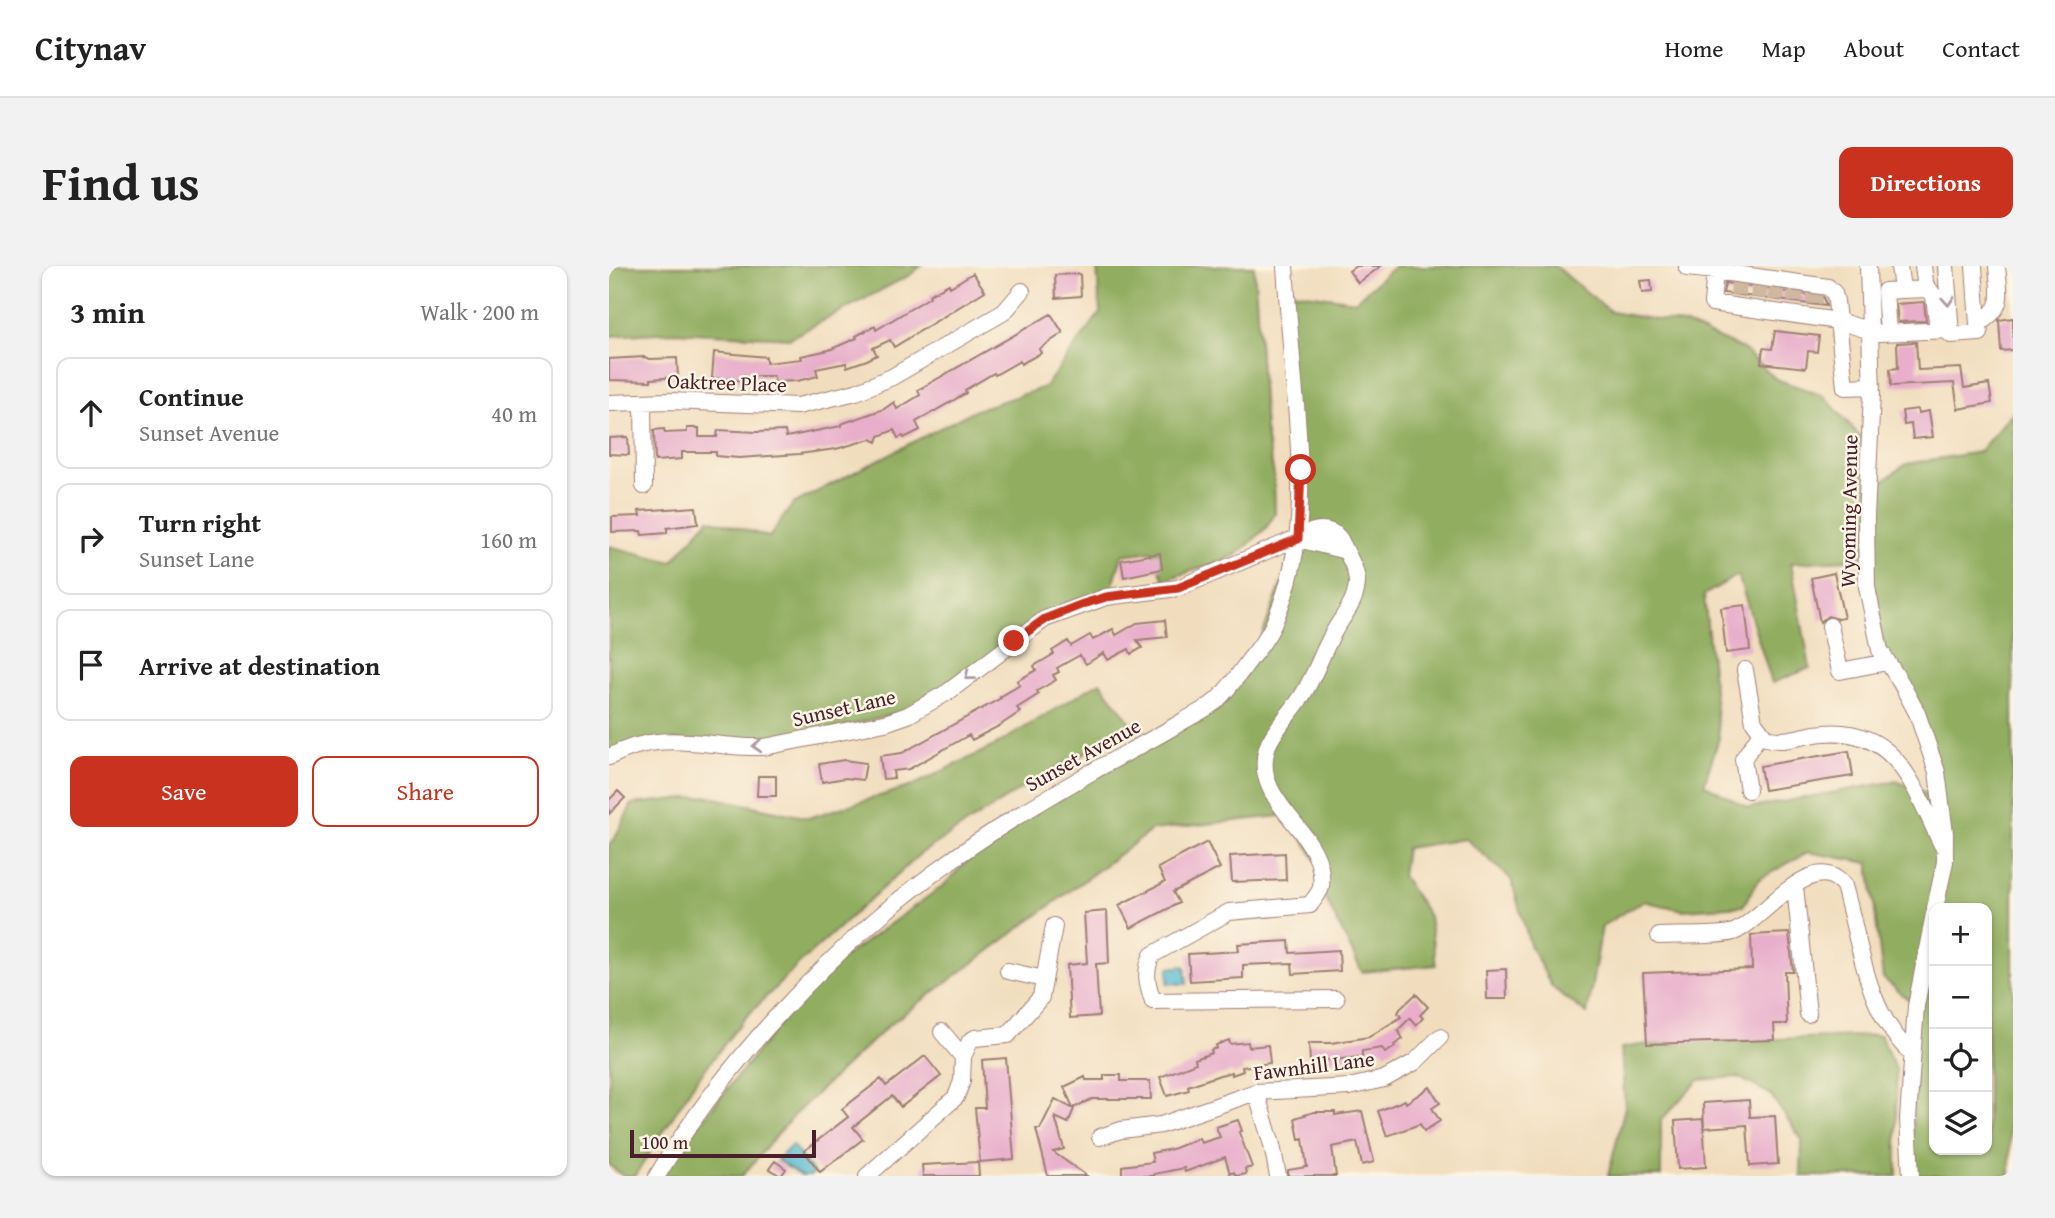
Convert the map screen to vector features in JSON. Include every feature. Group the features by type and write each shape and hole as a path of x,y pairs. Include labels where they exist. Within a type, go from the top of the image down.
{"street":[{"name":"Sunset Avenue","path":"657,1176 695,1119 741,1059 818,975 878,918 942,867 1018,816 1215,702 1249,661 1275,622 1290,579 1298,539 1301,470 1285,266"},
{"path":"1688,266 1687,268 1715,271 1738,289 1814,299 1838,321 1871,332 1944,330 1951,335 1979,332 1974,266"},
{"name":"Wyoming Avenue","path":"1868,266 1877,292 1871,332 1867,587 1879,650 1902,683 1929,745 1942,800 1945,851 1936,903"},
{"path":"1899,266 1902,290"},
{"path":"1923,266 1926,289"},
{"path":"1944,330 1946,266"},
{"path":"1978,324 1993,315 1998,306 1997,266"},
{"path":"1715,271 1712,303 1738,289 1814,299 1828,287 1834,293 1845,387 1872,386"},
{"path":"1888,332 1877,292 1926,289 1934,296 1944,330"},
{"name":"Oaktree Place","path":"609,403 797,406 856,392 892,377 1004,313 1022,291"},
{"path":"643,402 644,486"},
{"path":"1298,539 1346,551 1353,561 1357,590 1331,636 1307,689 1268,746 1263,766 1266,783 1276,800 1307,840 1319,866 1321,889 1310,905 1229,912 1152,955 1146,967 1147,984 1153,1001 1336,999"},
{"name":"Sunset Lane","path":"609,757 639,744 656,741 764,747 885,723 929,705 1045,619 1106,597 1178,588 1298,539"},
{"path":"1830,626 1839,671 1887,662"},
{"path":"1745,670 1753,722 1766,738 1774,741 1788,740 1821,733 1843,732 1874,741 1903,767 1945,851"},
{"path":"1748,790 1743,759 1762,733"},
{"path":"1660,936 1735,932 1801,880 1818,873 1835,876 1844,886 1868,982 1887,1027 1912,1054"},
{"path":"1795,886 1808,1014"},
{"path":"867,1176 956,1097 962,1081 963,1057 970,1041 975,1038 1008,1035 1041,997 1054,926"},
{"path":"1911,1176 1908,1119 1912,1054 1916,1006 1929,940"},
{"path":"1008,971 1044,979"},
{"path":"942,1031 963,1057"},
{"name":"Fawnhill Lane","path":"1100,1138 1121,1130 1161,1125 1256,1092 1349,1087 1384,1079 1415,1062 1440,1037"},
{"path":"1256,1092 1278,1176"}],"green space":[{"path":"609,266 921,266 910,275 790,338 674,332 609,336"},
{"path":"1097,266 1254,266 1265,430 1274,475 1275,514 1266,528 1238,554 1164,580 1152,551 1122,555 1112,589 1045,619 929,705 764,747 673,740 609,757 609,546 672,562 709,519 769,537 793,504 973,411 1045,387 1100,313"},
{"path":"1395,266 1555,266 1611,312 1687,325 1743,349 1776,379 1824,396 1870,447 1868,492 1906,464 1979,452 2013,412 2013,1103 2009,1107 2010,1176 1911,1176 1916,1006 1883,978 1869,863 1808,852 1758,880 1743,906 1683,910 1643,901 1602,926 1587,1014 1552,987 1530,945 1511,879 1466,839 1406,848 1402,876 1429,916 1436,965 1362,972 1321,889 1319,866 1289,815 1152,830 889,1025 794,1115 742,1176 657,1176 818,976 944,885 997,830 1215,702 1256,652 1298,539 1286,291 1355,301","holes":["1866,559 1887,662 1937,772 1941,799 1896,781 1748,808 1704,784 1719,738 1704,595 1738,575 1772,683 1810,668 1791,563"]},
{"path":"1100,682 1134,727 1033,781 920,854 802,961 744,1019 695,1082 635,1176 623,1176 609,1165 609,844 613,842 632,804 706,796 808,818 912,786 996,745"},
{"path":"1880,1035 1896,1070 1897,1176 1801,1176 1802,1140 1770,1094 1738,1077 1699,1080 1661,1120 1661,1176 1608,1176 1625,1107 1621,1048 1647,1044"}],"water":[{"path":"1185,966 1187,984 1168,983 1169,968"},
{"path":"792,1145 814,1173 811,1176 801,1176 777,1160"}],"building":[{"path":"1356,266 1381,266 1358,283 1349,271"},
{"path":"973,273 985,291 894,347 890,340 873,348 877,355 867,360 847,367 846,363 816,369 818,376 797,381 775,382 773,376 754,376 754,382 712,378 714,352 766,357 766,363 802,359 801,356 829,350 857,338 856,336 875,326 876,330 930,297 929,295 949,284 950,287"},
{"path":"1080,274 1081,296 1056,298 1055,275"},
{"path":"1651,280 1652,292 1642,293 1640,281"},
{"path":"1725,283 1823,297 1826,306 1723,293"},
{"path":"1924,302 1926,321 1898,322 1896,304"},
{"path":"1051,314 1063,333 1039,349 1041,353 1021,364 1020,361 995,375 994,373 965,390 966,393 916,422 920,430 904,438 898,438 894,430 879,436 877,442 871,439 836,449 799,454 739,458 716,456 716,452 682,452 682,459 655,461 654,430 664,429 665,433 687,432 687,428 699,428 699,437 717,437 718,430 785,431 786,437 841,426 884,409 894,402 897,409 920,395 918,390"},
{"path":"2013,318 2013,350 2001,351 1999,320"},
{"path":"1775,331 1819,336 1817,352 1808,351 1806,368 1761,363 1763,348 1772,349"},
{"path":"1916,342 1918,370 1961,368 1964,388 1989,384 1992,403 1958,409 1954,383 1891,386 1890,369 1898,368 1897,343"},
{"path":"677,358 678,377 651,381 609,380 609,359"},
{"path":"1917,409 1918,413 1929,411 1933,437 1913,439 1911,424 1904,425 1902,411"},
{"path":"628,437 629,455 609,454 609,438"},
{"path":"696,507 698,524 667,528 667,533 642,535 641,531 612,532 612,517 640,516 639,511"},
{"path":"1160,553 1162,569 1124,577 1121,560"},
{"path":"1834,573 1844,618 1828,616 1820,622 1811,578"},
{"path":"1745,605 1750,650 1726,653 1721,608"},
{"path":"1165,620 1167,637 1137,640 1142,648 1131,654 1129,649 1108,660 1104,653 1086,664 1080,655 1057,668 1059,672 1053,675 1056,680 1037,691 1039,694 1017,708 1020,712 999,726 972,740 969,735 909,769 893,771 894,778 883,779 880,756 902,753 1001,698 1020,685 1017,681 1036,670 1034,666 1054,654 1052,651 1068,641 1071,646 1090,635 1093,640 1113,629 1116,635 1137,623"},
{"path":"1849,751 1853,776 1764,790 1760,766"},
{"path":"844,760 866,763 863,780 845,778 822,782 819,764"},
{"path":"758,776 776,776 776,796 757,796"},
{"path":"618,791 625,798 609,814 609,800"},
{"path":"1207,842 1220,868 1173,892 1179,903 1131,928 1119,905 1165,882 1158,868"},
{"path":"1285,853 1286,880 1232,882 1230,856"},
{"path":"1107,911 1109,963 1096,964 1099,1016 1070,1018 1067,965 1087,963 1084,913"},
{"path":"1789,933 1793,972 1785,972 1787,1024 1774,1024 1775,1040 1647,1044 1643,973 1752,969 1751,935"},
{"path":"1289,941 1290,953 1339,950 1340,971 1293,974 1292,963 1243,965 1243,978 1190,981 1188,954 1239,951 1238,944"},
{"path":"1506,969 1507,999 1487,999 1486,970"},
{"path":"1416,994 1428,1007 1420,1015 1423,1018 1416,1025 1410,1018 1398,1030 1403,1039 1394,1045 1395,1047 1385,1053 1382,1048 1362,1051 1362,1057 1310,1062 1309,1043 1331,1043 1369,1037 1401,1017 1398,1013 1400,1009"},
{"path":"1229,1040 1230,1044 1248,1042 1249,1047 1268,1045 1270,1063 1242,1067 1243,1071 1220,1075 1188,1086 1189,1090 1167,1096 1160,1077 1196,1063 1195,1059 1212,1053 1211,1050 1217,1048 1216,1045"},
{"path":"925,1056 941,1076 901,1107 892,1096 853,1127 863,1139 820,1172 804,1151 848,1117 842,1109 881,1079 886,1086"},
{"path":"1006,1058 1014,1159 980,1162 975,1108 985,1108 982,1060"},
{"path":"1104,1075 1121,1075 1121,1081 1150,1081 1151,1099 1092,1099 1073,1108 1064,1087 1085,1077 1086,1080 1104,1080"},
{"path":"1430,1087 1440,1103 1432,1108 1440,1121 1424,1131 1420,1124 1387,1136 1378,1111 1405,1100 1406,1103"},
{"path":"1055,1099 1074,1109 1068,1123 1055,1117 1064,1149 1053,1152 1087,1176 1048,1176 1036,1129 1040,1129"},
{"path":"1749,1100 1750,1117 1775,1116 1778,1164 1750,1166 1747,1125 1704,1128 1703,1103"},
{"path":"1362,1111 1374,1162 1362,1165 1357,1142 1332,1147 1336,1176 1288,1176 1288,1170 1307,1167 1303,1139 1299,1140 1295,1118 1314,1112 1335,1112 1335,1115"},
{"path":"1703,1119 1706,1167 1678,1169 1675,1121"},
{"path":"1238,1120 1242,1131 1239,1132 1252,1167 1245,1169 1246,1174 1230,1174 1225,1157 1185,1172 1184,1168 1154,1176 1122,1176 1122,1166 1153,1162 1151,1153 1172,1149 1199,1138 1201,1143 1220,1137 1216,1127"},
{"path":"775,1161 786,1169 781,1176 769,1169"},
{"path":"978,1162 979,1176 923,1176 922,1165"}],"tunnel":[{"path":"1738,295 1739,281"},
{"path":"1758,298 1760,284"},
{"path":"1776,300 1777,286"},
{"path":"1795,302 1796,288"},
{"path":"1814,304 1815,291"}],"route":[{"path":"1014,641 1045,619 1083,604 1106,597 1178,588 1298,539 1301,470"}]}
